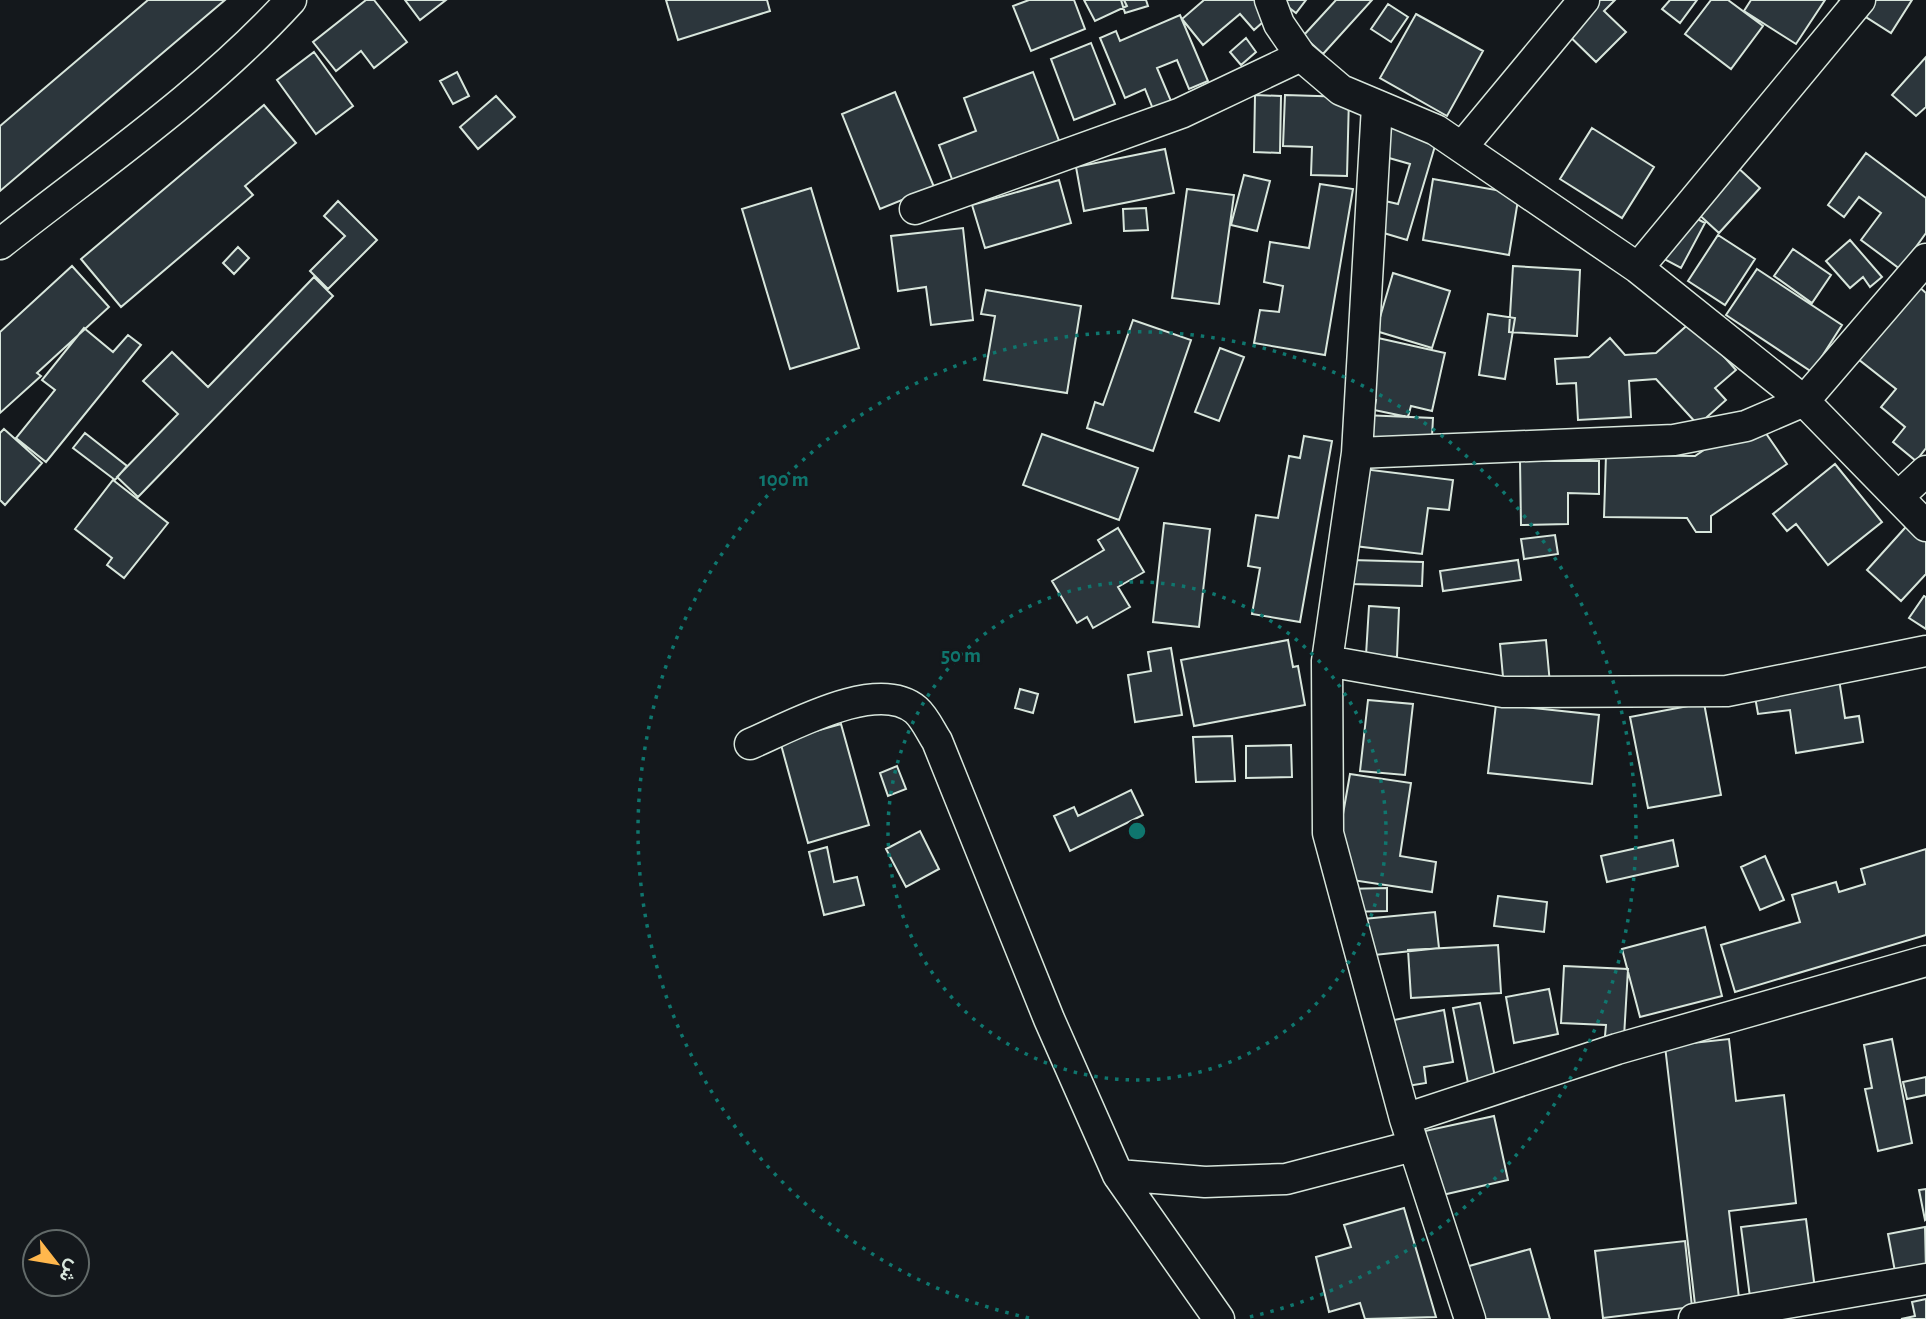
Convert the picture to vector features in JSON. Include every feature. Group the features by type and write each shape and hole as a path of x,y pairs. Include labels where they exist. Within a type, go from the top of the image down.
{"street":[{"path":"0,244 180,103 263,31 291,0"},
{"path":"1269,0 1279,23 1301,56 1341,90 1436,130 1638,268 1804,401 1926,526"},
{"path":"1462,147 1584,0"},
{"path":"1638,268 1860,0"},
{"path":"915,209 1181,113 1301,56"},
{"path":"1377,106 1357,453 1327,661 1328,833 1409,1132 1470,1319"},
{"path":"1357,453 1674,440 1746,426 1804,401 1926,259"},
{"path":"1898,497 1926,471"},
{"path":"1327,661 1503,692 1727,691 1926,651"},
{"path":"750,744 854,701 899,700 918,711 937,741 1049,1019 1118,1175 1219,1319"},
{"path":"1118,1175 1205,1182 1286,1180 1617,1049 1926,961"},
{"path":"1694,1319 1926,1279"}],"building":[{"path":"148,0 225,0 0,191 0,126"},
{"path":"366,0 374,0 407,42 374,68 361,51 336,71 313,42"},
{"path":"405,0 446,0 420,20"},
{"path":"666,0 767,0 770,11 678,40"},
{"path":"1029,0 1074,0 1085,29 1031,51 1013,6"},
{"path":"1084,0 1124,0 1127,6 1095,21"},
{"path":"1121,0 1146,0 1148,6 1125,13"},
{"path":"1204,0 1260,0 1272,14 1254,30 1240,14 1203,45 1182,19"},
{"path":"1279,0 1306,0 1296,13"},
{"path":"1336,0 1372,0 1323,54 1303,36"},
{"path":"1580,0 1615,0 1604,11 1626,32 1596,62 1557,24"},
{"path":"1670,0 1697,0 1680,23 1662,9"},
{"path":"1711,0 1728,0 1763,26 1731,69 1685,34"},
{"path":"1751,0 1825,0 1796,44 1744,11"},
{"path":"1839,0 1912,0 1891,33"},
{"path":"1388,4 1408,17 1391,42 1371,29"},
{"path":"1416,14 1483,51 1447,116 1380,78"},
{"path":"1180,15 1208,81 1189,89 1177,60 1157,68 1171,101 1153,109 1145,89 1125,98 1100,38 1116,31 1120,41"},
{"path":"1246,38 1256,52 1241,65 1230,52"},
{"path":"1091,43 1115,104 1074,120 1051,59"},
{"path":"314,52 353,106 316,134 277,80"},
{"path":"1926,57 1926,107 1916,116 1892,95"},
{"path":"457,72 469,96 453,104 440,81"},
{"path":"1033,72 1061,146 955,187 939,145 976,131 964,98"},
{"path":"895,92 934,187 880,209 842,114"},
{"path":"1255,95 1281,96 1280,153 1254,152"},
{"path":"1285,95 1349,97 1347,176 1311,175 1312,147 1283,146"},
{"path":"496,96 515,117 478,149 460,127"},
{"path":"264,105 296,143 245,186 253,195 121,307 81,259"},
{"path":"1385,121 1438,136 1407,240 1377,231 1385,201 1398,204 1410,164 1375,154"},
{"path":"1592,128 1654,167 1622,218 1560,179"},
{"path":"1165,149 1174,193 1084,211 1076,167"},
{"path":"1866,153 1926,198 1926,233 1900,269 1861,240 1881,213 1859,197 1844,217 1828,205"},
{"path":"1736,166 1760,188 1719,233 1695,211"},
{"path":"1244,175 1270,181 1257,231 1231,225"},
{"path":"1433,179 1519,194 1509,255 1423,240"},
{"path":"1059,180 1071,223 985,248 972,205"},
{"path":"1320,184 1353,189 1325,355 1254,343 1260,310 1279,312 1283,286 1264,282 1270,242 1309,248"},
{"path":"811,188 859,348 790,369 742,209"},
{"path":"1187,189 1234,195 1219,304 1172,298"},
{"path":"338,201 377,240 328,289 310,271 345,236 324,216"},
{"path":"1675,207 1705,223 1681,268 1651,252"},
{"path":"1146,208 1148,230 1124,231 1123,209"},
{"path":"963,228 973,320 931,325 926,287 898,291 891,236"},
{"path":"1718,235 1755,259 1725,305 1688,281"},
{"path":"1850,240 1882,277 1870,287 1863,277 1850,288 1826,261"},
{"path":"238,247 249,258 234,274 223,263"},
{"path":"1793,249 1831,275 1812,303 1774,276"},
{"path":"72,266 109,307 37,373 41,376 0,413 0,332"},
{"path":"1513,266 1580,270 1577,336 1509,332"},
{"path":"1757,269 1842,325 1812,372 1726,315"},
{"path":"1393,273 1450,291 1432,348 1376,331"},
{"path":"314,277 333,296 138,497 117,477 178,414 143,381 172,352 208,387"},
{"path":"1917,285 1926,293 1926,448 1916,461 1893,442 1905,427 1881,407 1896,389 1858,359"},
{"path":"986,290 1081,306 1067,393 984,380 995,316 981,314"},
{"path":"1488,314 1515,318 1505,379 1479,375"},
{"path":"1133,320 1191,340 1153,451 1087,428 1095,402 1103,405"},
{"path":"1692,321 1736,370 1715,388 1726,400 1698,425 1656,379 1629,381 1631,417 1578,420 1576,383 1557,384 1555,359 1589,357 1610,338 1625,355 1656,353"},
{"path":"84,328 113,352 128,335 141,345 46,462 16,438 55,390 42,380"},
{"path":"1378,338 1445,353 1432,411 1411,406 1408,417 1374,410 1376,400 1365,397"},
{"path":"1220,348 1244,357 1219,421 1195,412"},
{"path":"1363,415 1433,418 1431,455 1362,452"},
{"path":"1754,416 1787,464 1711,516 1711,532 1696,532 1687,518 1604,517 1606,455 1695,456"},
{"path":"4,429 42,463 5,505 0,500 0,433"},
{"path":"85,433 127,466 115,480 73,448"},
{"path":"1042,434 1138,468 1119,520 1023,485"},
{"path":"1304,436 1332,441 1300,622 1252,614 1260,568 1248,566 1256,515 1278,518 1289,456 1300,458"},
{"path":"1520,461 1599,461 1599,494 1568,493 1568,524 1521,525"},
{"path":"1835,464 1882,522 1828,565 1796,524 1787,531 1773,514"},
{"path":"1355,468 1453,480 1449,510 1428,508 1422,554 1346,545"},
{"path":"113,480 168,523 124,578 107,565 112,558 75,529"},
{"path":"1913,519 1926,530 1926,574 1901,601 1867,570"},
{"path":"1164,523 1210,529 1199,627 1153,622"},
{"path":"1118,528 1144,572 1118,587 1130,607 1093,628 1087,617 1077,623 1052,581 1104,550 1098,540"},
{"path":"1555,535 1558,554 1524,559 1521,539"},
{"path":"1351,560 1423,562 1422,586 1351,584"},
{"path":"1518,560 1521,580 1443,591 1440,571"},
{"path":"1924,596 1926,597 1926,629 1909,618"},
{"path":"1369,606 1399,608 1397,657 1366,655"},
{"path":"1288,640 1293,667 1298,666 1305,705 1194,726 1181,660"},
{"path":"1546,640 1550,684 1504,688 1500,644"},
{"path":"1171,648 1182,715 1135,722 1128,675 1151,671 1148,652"},
{"path":"1839,679 1845,718 1859,716 1863,742 1796,753 1790,710 1758,714 1754,691"},
{"path":"1020,689 1038,694 1033,713 1015,708"},
{"path":"1368,700 1413,704 1405,775 1360,771"},
{"path":"1704,703 1721,795 1648,808 1630,717"},
{"path":"1496,704 1599,715 1592,784 1488,773"},
{"path":"841,724 869,825 808,843 780,741"},
{"path":"1232,736 1235,781 1196,782 1193,737"},
{"path":"1291,745 1292,777 1246,778 1246,746"},
{"path":"897,766 906,789 888,796 880,773"},
{"path":"1350,774 1411,783 1400,856 1436,862 1432,892 1332,877"},
{"path":"1131,790 1143,815 1070,851 1054,816 1074,807 1078,816"},
{"path":"920,831 939,869 906,887 886,849"},
{"path":"1673,840 1678,866 1607,882 1601,856"},
{"path":"827,847 834,882 857,877 864,905 824,915 809,852"},
{"path":"1926,849 1926,935 1735,992 1721,945 1800,922 1792,895 1836,882 1839,892 1865,884 1861,869"},
{"path":"1765,856 1784,900 1760,910 1741,867"},
{"path":"1387,888 1387,911 1344,912 1344,889"},
{"path":"1498,896 1547,902 1544,932 1494,926"},
{"path":"1435,912 1439,948 1356,957 1353,920"},
{"path":"1705,927 1722,996 1640,1017 1622,949"},
{"path":"1498,945 1501,993 1411,998 1408,950"},
{"path":"1564,966 1628,969 1624,1037 1605,1036 1606,1025 1561,1023"},
{"path":"1549,989 1558,1034 1514,1043 1506,997"},
{"path":"1480,1003 1495,1077 1468,1083 1453,1008"},
{"path":"1444,1010 1453,1062 1424,1067 1426,1083 1401,1087 1389,1021"},
{"path":"1729,1039 1736,1101 1784,1095 1796,1203 1729,1211 1740,1307 1696,1313 1665,1046"},
{"path":"1892,1039 1912,1143 1878,1151 1865,1089 1872,1088 1864,1045"},
{"path":"1926,1077 1926,1095 1907,1099 1903,1082"},
{"path":"1494,1116 1508,1180 1438,1196 1425,1131"},
{"path":"1926,1189 1926,1219 1925,1220 1919,1190"},
{"path":"1404,1208 1436,1317 1365,1319 1360,1303 1329,1312 1316,1257 1351,1247 1344,1225"},
{"path":"1806,1219 1816,1297 1751,1305 1741,1227"},
{"path":"1925,1227 1926,1271 1896,1277 1888,1234"},
{"path":"1685,1241 1692,1307 1603,1318 1595,1251"},
{"path":"1530,1249 1550,1319 1477,1319 1462,1268"},
{"path":"1926,1299 1926,1319 1901,1319 1915,1316 1912,1302"}]}
